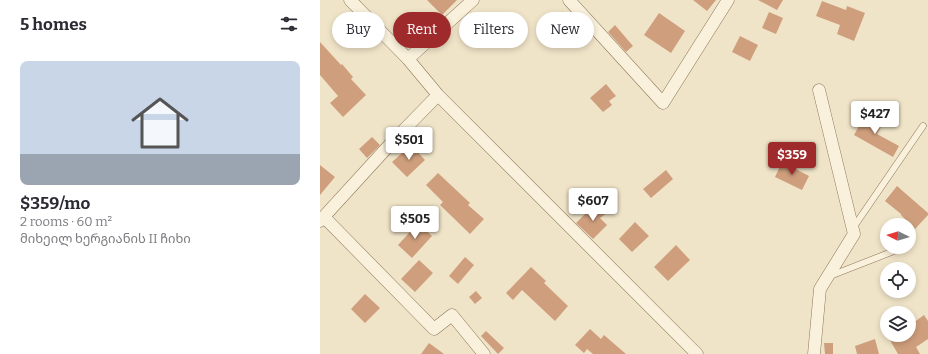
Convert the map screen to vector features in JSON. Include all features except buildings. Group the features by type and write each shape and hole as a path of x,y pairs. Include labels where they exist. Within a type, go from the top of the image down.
{"street":[{"path":"350,0 408,59 438,95 697,354"},
{"path":"408,59 473,0"},
{"path":"569,0 663,103 728,0"},
{"path":"814,354 820,289 854,234 819,90"},
{"path":"438,95 394,140 322,219 434,329 452,315 484,354"}],"lane":[{"path":"853,228 923,126"},
{"path":"827,277 886,254"}]}
